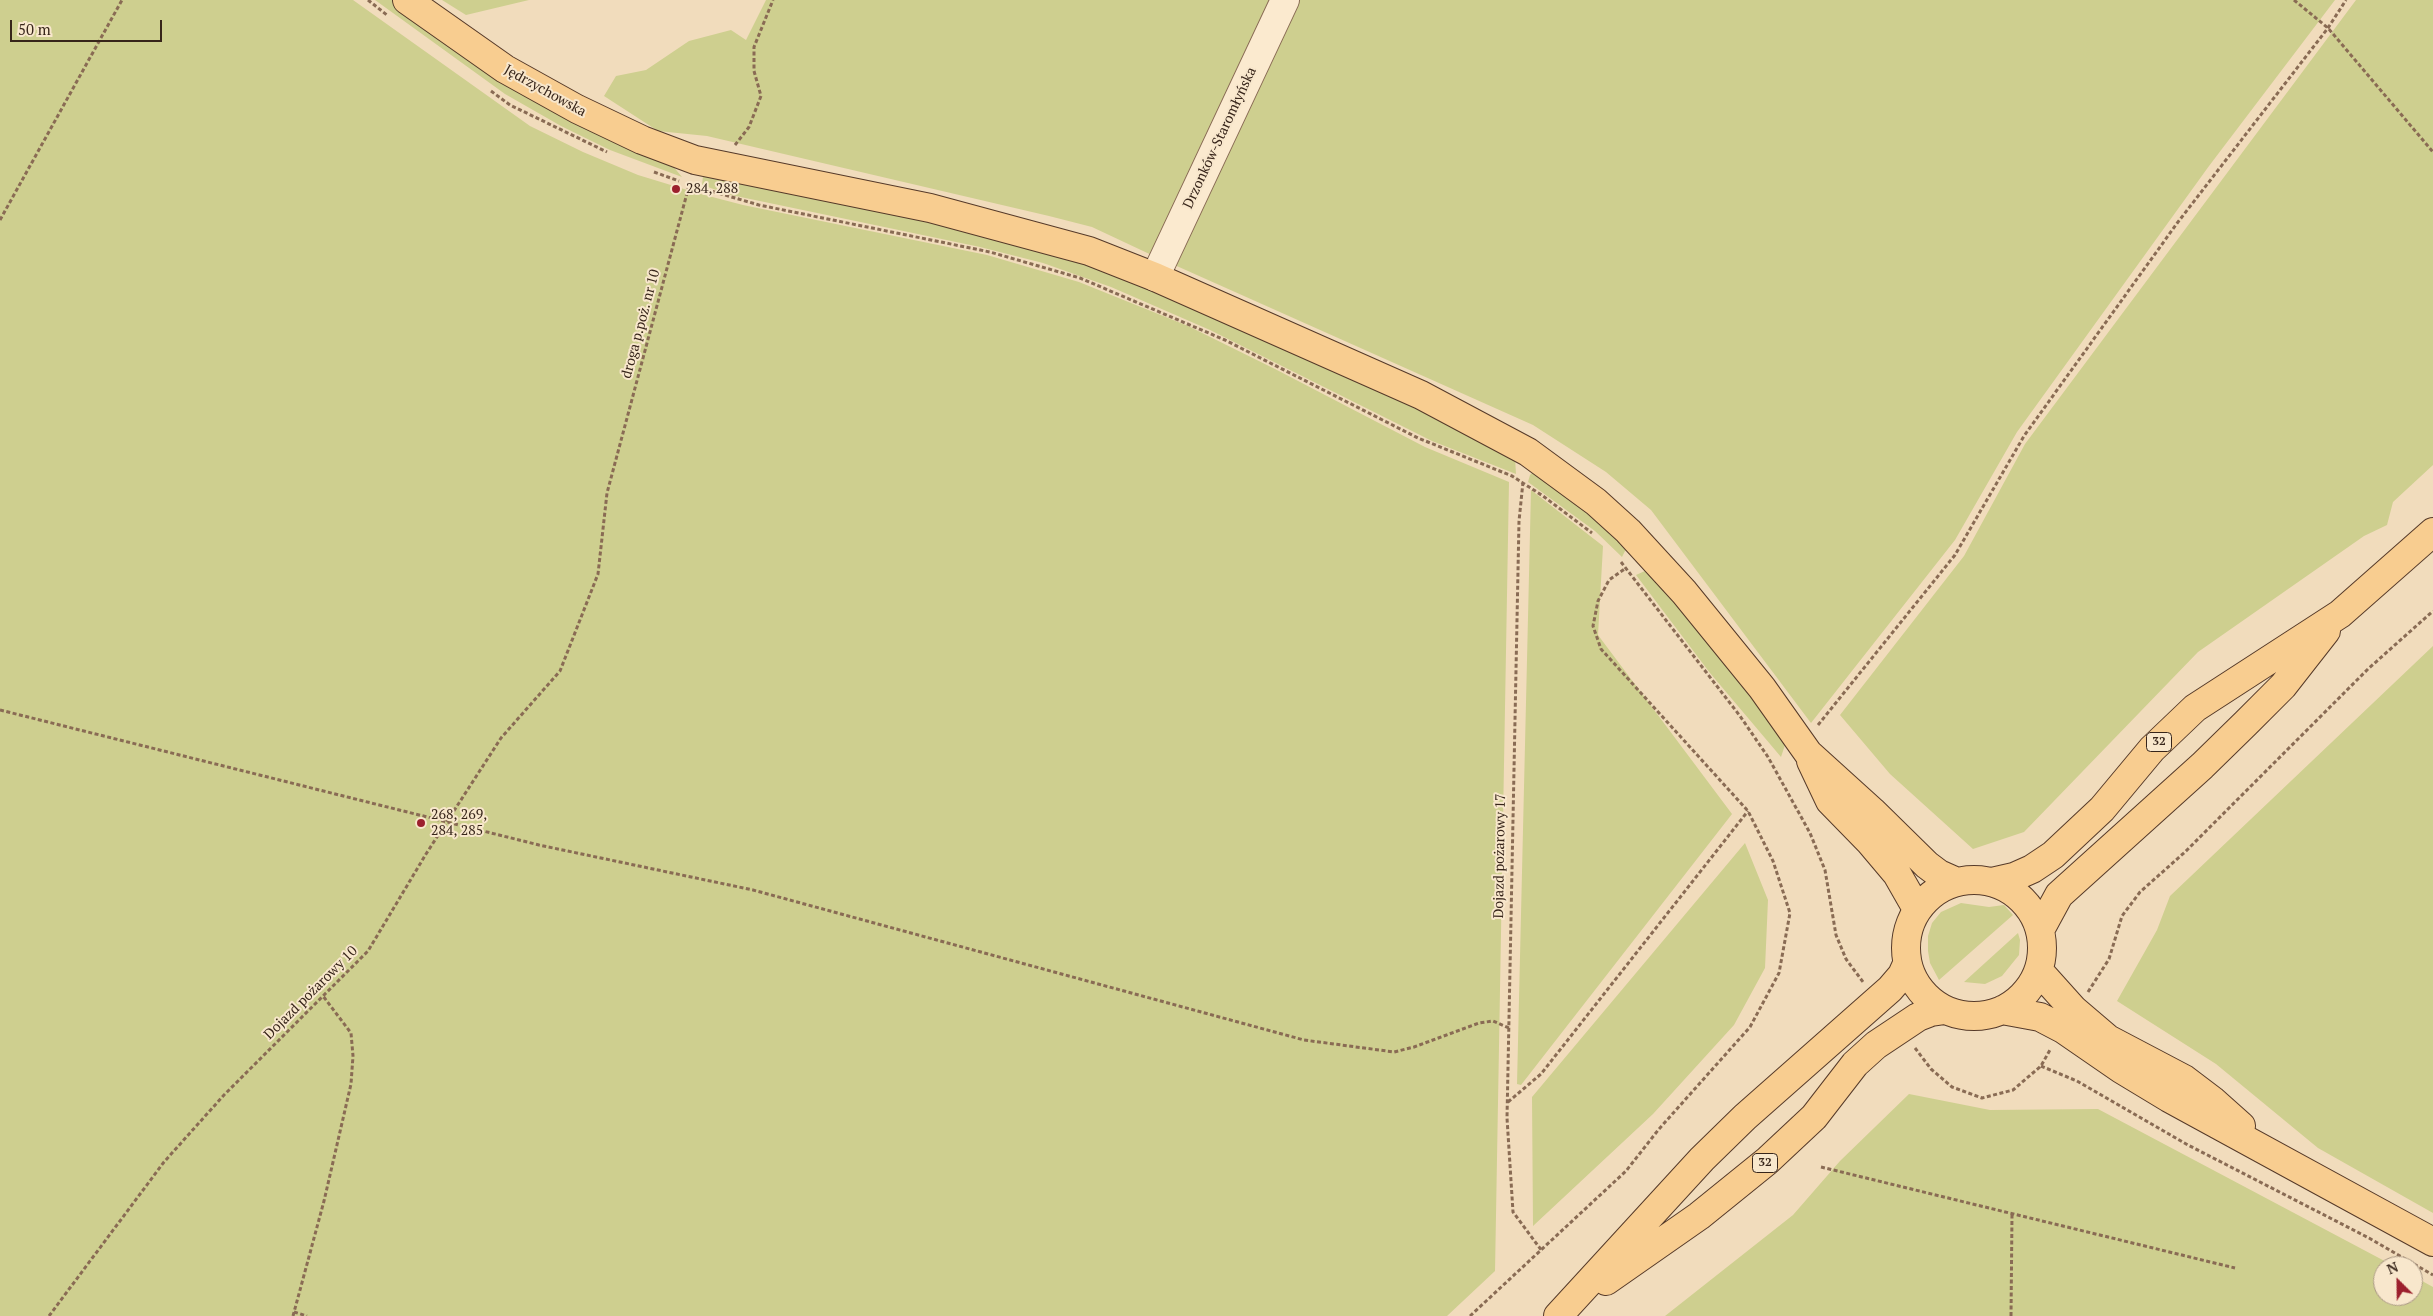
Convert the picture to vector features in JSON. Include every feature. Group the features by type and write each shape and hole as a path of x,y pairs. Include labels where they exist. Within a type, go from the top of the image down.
{"main road":[{"name":"Jędrzychowska","path":"407,0 505,69 577,109 701,170 930,208 1089,251 1155,277 1421,395 1528,452 1596,502 1649,553 1684,592 1762,688 1805,749"},
{"name":"32","path":"1992,882 2014,877 2032,869 2053,855 2102,809 2152,749 2195,708 2340,614 2433,532"},
{"name":"32","path":"2040,930 2059,895 2202,766 2283,686 2340,614"},
{"path":"1805,749 1927,865 1939,874 1957,882"},
{"path":"1805,749 1830,801 1870,842 1897,874 1918,909"},
{"name":"32","path":"1975,880 1992,882 2013,892 2024,901 2040,930 2042,950 2039,970 2029,990 2018,1001 2002,1010 1983,1016 1964,1016 1945,1010 1922,991 1914,980 1907,964 1906,945 1909,926 1918,909 1940,888 1957,882 1975,880"},
{"name":"32","path":"1564,1311 1702,1159 1745,1117 1876,1000 1902,975 1907,964"},
{"path":"2039,970 2068,1019"},
{"name":"32","path":"1564,1311 1685,1226 1767,1161 1814,1117 1855,1064 1876,1045 1918,1017 1931,1012 1945,1010"},
{"path":"2002,1010 2040,1017 2068,1019 2184,1079 2214,1101 2270,1152 2433,1242"}],"lane":[{"name":"Drzonków-Staromłyńska","path":"1155,277 1285,0"}],"path":[{"path":"0,220 122,0"},
{"path":"701,170 749,127 761,96 754,71 754,46 773,0"},
{"path":"2294,0 2328,28 2433,152"},
{"path":"1805,749 1955,555 2024,436 2178,222 2328,28 2346,0"},
{"path":"510,105 615,155"},
{"path":"647,169 701,170 760,205 990,252 1080,278 1224,340 1418,438 1523,483 1595,535"},
{"name":"droga p.poż. nr 10","path":"607,493 701,170"},
{"name":"Dojazd pożarowy 17","path":"1528,452 1519,521 1508,1102 1513,1212 1542,1251"},
{"name":"Dojazd pożarowy 10","path":"49,1316 164,1162 224,1095 368,951 447,821 501,738 560,671 598,574 607,493"},
{"path":"1470,1316 1626,1172 1658,1129 1750,1027 1778,973 1790,913 1773,861 1748,811 1601,649 1593,626 1598,601 1609,580 1649,553"},
{"path":"1620,561 1740,716 1768,757 1810,833 1825,870 1840,949 1876,1000"},
{"path":"1900,1028 1931,1069 1952,1087 1982,1098 2014,1090 2040,1066 2068,1019 2096,981 2109,959 2122,916 2140,892 2185,852 2368,669 2433,611"},
{"path":"0,710 539,845 753,890 1304,1040 1394,1052 1493,1020 1509,1028"},
{"path":"1508,1102 1541,1074 1748,811"},
{"path":"307,1316 293,1314 324,1201 351,1084 353,1056 351,1032 323,996"},
{"path":"2040,1066 2077,1081 2188,1145 2369,1238 2433,1275"},
{"path":"1821,1167 2235,1268"},
{"path":"2011,1316 2012,1215"}],"green space":[{"path":"0,0 353,0 530,126 583,152 638,175 743,205 987,255 1079,282 1188,326 1425,447 1509,482 1495,1271 1447,1316 0,1316"},
{"path":"375,0 393,0 421,21 672,165 682,177 610,150 561,126 505,94"},
{"path":"442,0 529,0 466,15"},
{"path":"766,0 1278,0 1158,258 1092,227 1049,216 707,136 658,131 604,96 616,76 646,70 689,41 731,30 746,40"},
{"path":"1291,0 2335,0 2209,166 2017,432 1955,540 1811,723 1651,510 1606,472 1533,425 1170,263"},
{"path":"2356,0 2433,0 2433,465 2393,502 2387,525 2364,536 2198,652 2024,832 1973,849 1890,774 1840,715 1964,556 2025,444"},
{"path":"703,176 921,216 1085,260 1427,409 1515,458 1516,474 1432,441 1210,330 1111,287 1043,263 980,247 731,195 702,185"},
{"path":"1534,471 1628,545 1622,557 1595,531 1528,482 1530,475"},
{"path":"1531,490 1603,546 1598,635 1732,814 1521,1085 1517,1084"},
{"path":"1647,570 1722,657 1786,742 1781,757 1710,673 1636,575"},
{"path":"2433,646 2433,1213 2318,1148 2216,1064 2117,1001 2157,930 2170,896"},
{"path":"1745,843 1768,900 1765,968 1734,1025 1653,1114 1533,1226 1532,1097"},
{"path":"1961,903 1989,907 2004,905 2013,915 1939,980 1930,963 1928,936 1932,923 1941,912"},
{"path":"2018,933 2020,940 2019,955 2002,976 1985,984 1964,982"},
{"path":"1909,1094 1990,1110 2098,1109 2375,1256 2373,1256 2373,1306 2423,1306 2423,1282 2433,1287 2433,1316 1665,1316 1793,1215 1840,1161"}],"place":[{"name":"284, 288","path":"676,189"},
{"name":"268, 269, 284, 285","path":"421,823"}]}
